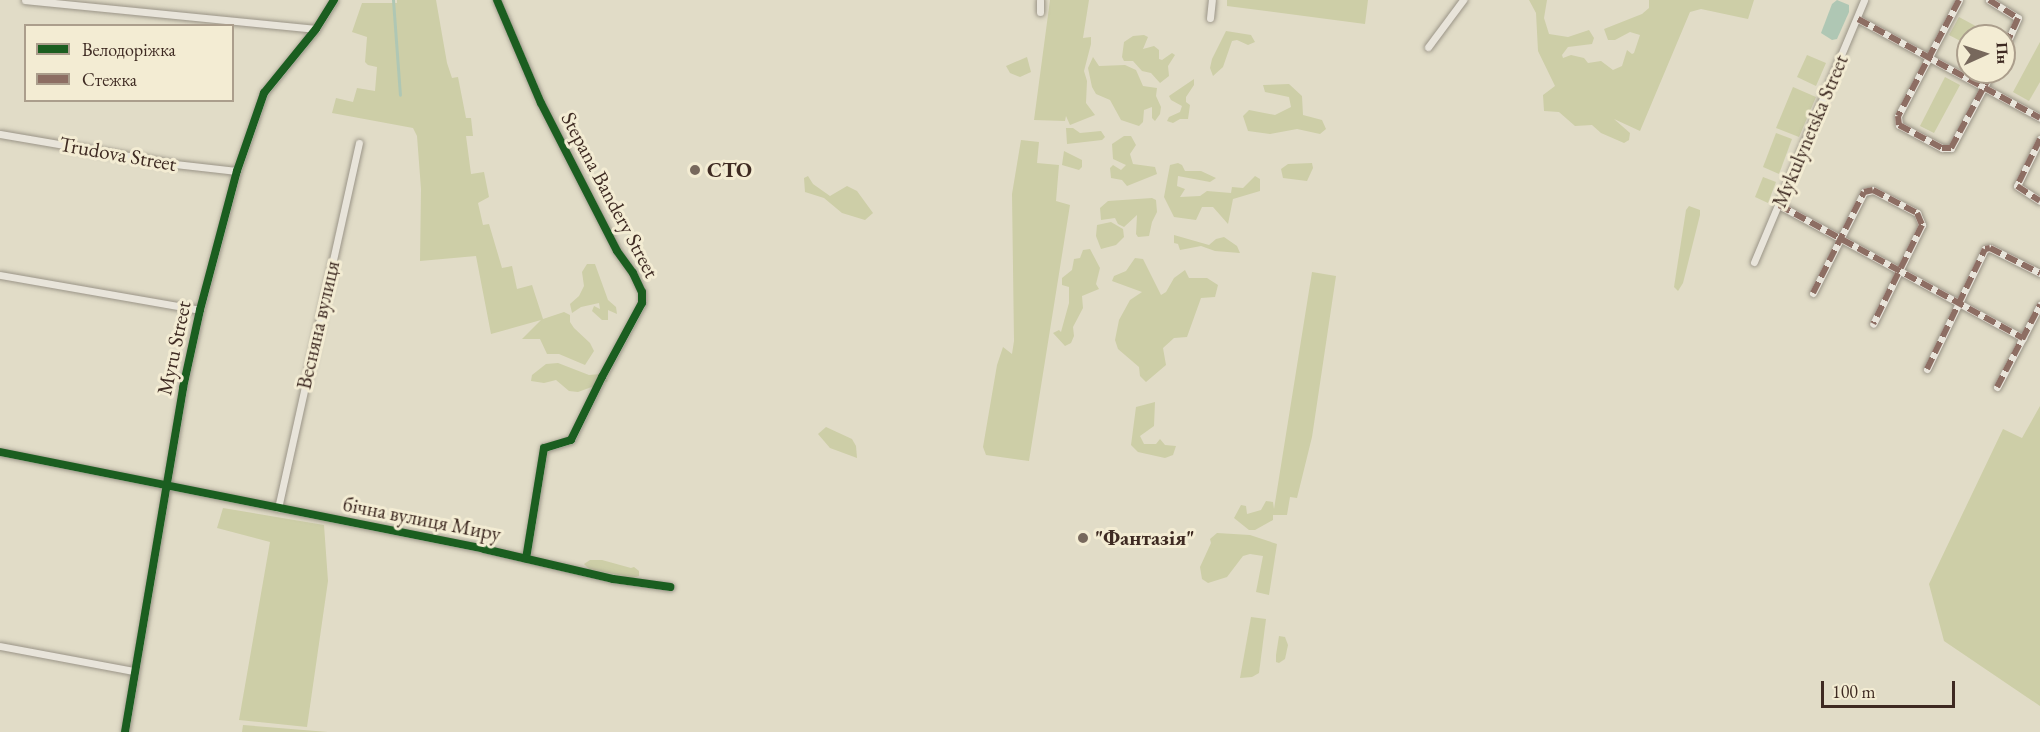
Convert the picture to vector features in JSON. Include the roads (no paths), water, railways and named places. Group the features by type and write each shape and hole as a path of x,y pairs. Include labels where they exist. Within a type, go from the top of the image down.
{"street":[{"path":"25,0 316,29"},
{"name":"Myru Street","path":"125,732 133,671 200,310 237,171 264,93 316,29 334,0"},
{"name":"Stepana Bandery Street","path":"497,0 541,103 617,251 633,273 642,292 642,303 602,376 571,440 544,448 526,559"},
{"path":"1040,0 1040,12"},
{"path":"1210,18 1212,0"},
{"path":"1428,47 1463,0"},
{"name":"Mykulynetska Street","path":"1754,262 1858,19 1864,0"},
{"path":"1959,0 1898,116 1899,125 1942,148 1951,148 1986,84"},
{"path":"1989,0 2018,18 2015,24"},
{"path":"1858,19 2040,118"},
{"name":"Trudova Street","path":"0,134 175,164 237,171"},
{"path":"2040,139 2017,186 2040,201"},
{"name":"Весняна вулиця","path":"278,508 359,143"},
{"path":"1814,293 1866,190 1873,190 1917,213 1921,230 1873,324"},
{"path":"1779,205 2023,338"},
{"path":"1927,369 1985,249 1990,248 2040,273"},
{"path":"0,275 200,310"},
{"path":"1997,387 2040,305"},
{"name":"бічна вулиця Миру","path":"0,452 167,484 205,495 526,559 613,579 670,587"},
{"path":"0,646 133,671"}],"waterway":[{"path":"393,0 400,95"}],"place":[{"name":"СТО","path":"695,170"},
{"name":"\"Фантазія\"","path":"1083,538"}]}
